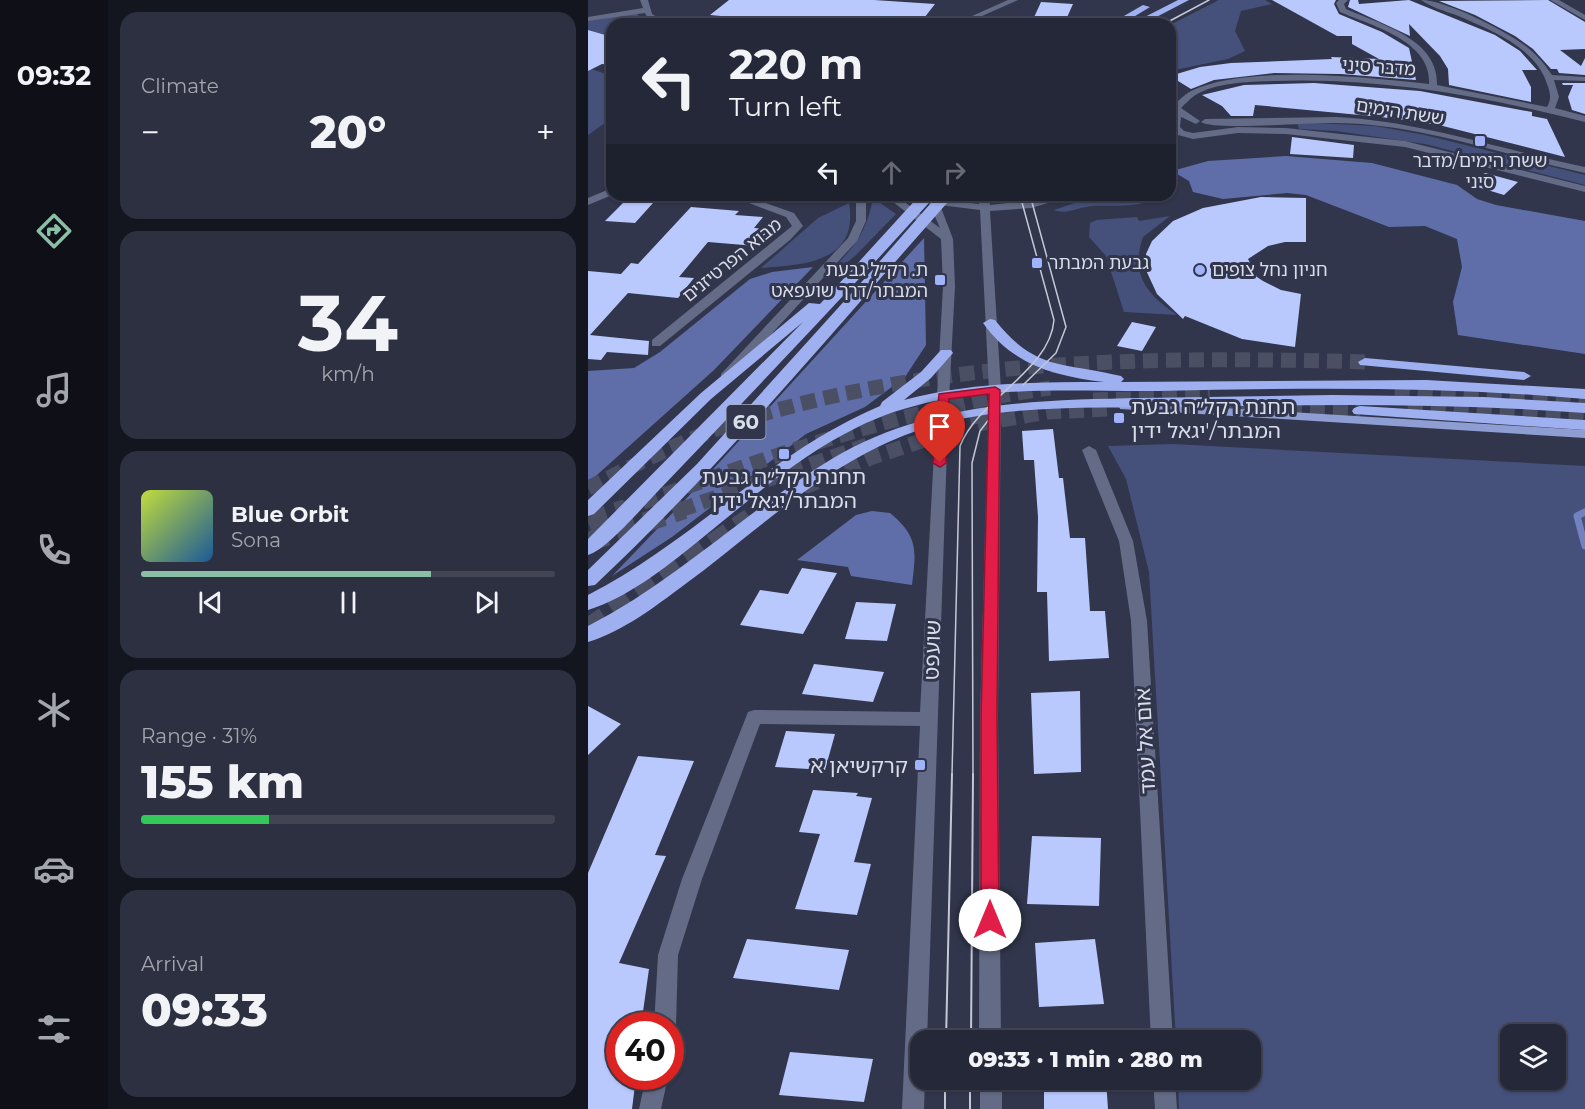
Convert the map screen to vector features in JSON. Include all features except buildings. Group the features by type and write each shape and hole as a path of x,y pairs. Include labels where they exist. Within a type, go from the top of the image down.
{"highway":[{"path":"1123,18 1162,0"},
{"path":"1148,18 1185,0"},
{"path":"1126,18 1138,11"},
{"path":"1150,18 1158,13"},
{"name":"60","path":"588,549 617,523 757,380 926,201"},
{"name":"60","path":"588,580 705,467 941,201"},
{"path":"588,510 746,360 861,269"},
{"path":"990,323 1015,352 1044,366 1106,377 1208,385"},
{"path":"588,603 656,565 800,454 874,414 927,375 946,353"},
{"path":"1365,362 1585,382"},
{"path":"874,414 943,396 995,390 1404,382 1515,387 1585,394"},
{"path":"588,635 644,605 824,470 876,442 941,418 995,390"},
{"path":"941,418 994,410 1098,404 1441,399 1585,408"},
{"path":"1360,411 1585,425"}],"main road":[{"path":"1098,404 1585,434"}],"street":[{"path":"644,0 647,10 657,18"},
{"path":"972,18 1014,0"},
{"path":"1344,0 1340,3 1343,10 1408,42 1423,53 1434,72 1433,87"},
{"path":"1425,0 1509,39 1534,58 1550,76 1555,98 1554,105 1550,109"},
{"path":"1554,0 1585,18"},
{"path":"632,2 635,12 642,18"},
{"path":"588,19 647,10"},
{"path":"1550,76 1585,79"},
{"name":"מדבר סיני","path":"1176,108 1183,98 1203,88 1262,79 1305,78 1433,87 1550,109 1585,119"},
{"path":"1176,108 1181,114 1213,127 1211,133"},
{"name":"ששת הימים","path":"1176,128 1200,122 1307,119 1378,123 1431,131 1585,170"},
{"path":"1176,130 1193,136"},
{"name":"ששת הימים","path":"1193,136 1238,130 1287,131 1405,144 1585,189"},
{"path":"1176,139 1193,136"},
{"path":"588,202 606,194"},
{"name":"מבוא הפרטיזנים","path":"656,343 798,226 790,215 750,201"},
{"path":"706,396 853,238 861,221 861,201"},
{"path":"897,201 948,239"},
{"name":"שועפט","path":"913,1109 941,418 950,286 948,239 945,225 932,201"},
{"path":"952,201 984,207 1031,205 1047,201"},
{"path":"984,201 995,390 989,716 990,1030"},
{"name":"אום אל עמד","path":"1089,450 1126,541 1140,621 1161,1030"},
{"path":"665,1012 668,955 692,879 754,717 930,719"},
{"path":"650,1109 654,1090"},
{"path":"991,1090 991,1109"},
{"path":"1165,1090 1166,1109"}],"shaded area":[{"path":"1219,0 1265,0 1272,4 1241,11 1235,31 1245,51 1228,59 1176,70 1176,22"},
{"path":"635,12 642,18 606,18 606,39 588,30 588,19"},
{"path":"588,68 606,74 606,122 588,135"},
{"path":"1297,122 1375,126 1425,135 1585,175 1585,185 1425,144 1336,131 1299,129"},
{"path":"1286,156 1372,163 1457,185 1477,199 1496,205 1585,221 1585,354 1458,335 1453,302 1462,267 1457,239 1425,226 1389,227 1306,195 1287,193 1223,199 1193,192 1189,181 1176,173 1176,170 1208,161"},
{"path":"872,201 877,201 896,214 856,255 827,279 824,277 850,251 862,233"},
{"path":"1080,201 1149,201 1119,206 1092,206 1063,212 1054,210"},
{"path":"849,203 850,223 846,238 837,249 811,262 761,268 818,218"},
{"path":"1170,216 1143,237 1139,250 1139,262 1140,273 1150,291 1177,315 1124,312 1106,256 1089,237 1090,223 1096,220 1137,217 1139,221"},
{"path":"924,238 926,345 905,377 865,407 806,434 672,537 612,576 685,500"},
{"path":"813,267 714,370 588,483 588,371 634,368 660,352 750,279 772,272"},
{"path":"1173,444 1585,466 1585,1109 1179,1109 1178,1090 1261,1090 1261,1030 1175,1030 1149,572 1126,479 1108,446"},
{"path":"872,511 890,513 911,537 914,554 912,585 851,576 848,567 797,560 856,515"}],"waterway":[{"path":"1585,512 1577,516 1585,546"}],"tunnel":[{"path":"588,488 666,450 746,419 821,399 898,384 1052,365 1130,361 1365,362"},
{"path":"621,510 727,472 885,422 994,397 1050,388"},
{"path":"1395,388 1585,404"},
{"path":"1093,400 1210,397"},
{"path":"1408,404 1585,419"},
{"path":"1195,406 1360,411"},
{"path":"978,424 1047,412 1108,409"},
{"path":"925,428 986,414"},
{"path":"803,488 873,457 945,433"},
{"path":"680,510 867,445"},
{"path":"588,522 626,509"},
{"path":"588,542 684,509"},
{"path":"588,628 750,518"}],"tram line":[{"path":"1175,18 1209,0"},
{"path":"952,775 960,446 969,429 982,413 1028,370 1040,354 1050,338 1054,320 1022,201"},
{"path":"1023,385 1056,353 1066,327 1032,201"},
{"path":"973,774 972,463 980,431 1000,405"},
{"path":"946,1030 952,774"},
{"path":"971,1030 973,774"},
{"path":"945,1090 945,1109"},
{"path":"970,1090 970,1109"}],"place":[{"name":"ששת הימים/מדבר סיני","path":"1480,141"},
{"name":"גבעת המבתר","path":"1037,263"},
{"name":"חניון נחל צופים","path":"1200,270"},
{"name":"ת. רק״ל גבעת המבתר/דרך שועפאט","path":"940,280"},
{"name":"תחנת רקל״ה גבעת המבתר/'יגאל ידין","path":"1119,418"},
{"name":"תחנת רקל״ה גבעת המבתר/יגאל ידין","path":"784,454"},
{"name":"קרקשיאן א","path":"920,765"}],"route":[{"path":"940,463 943,396 995,390 989,716 990,920"}]}
